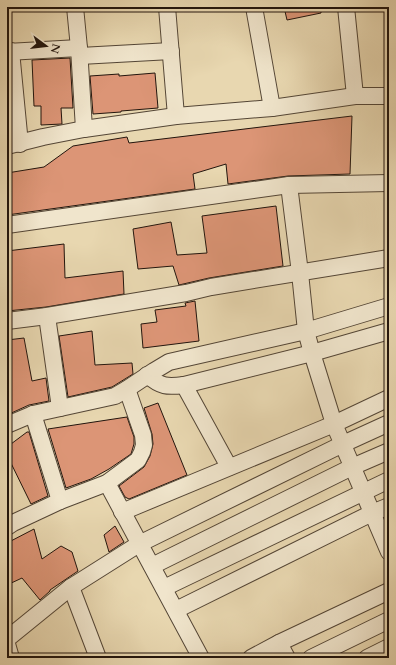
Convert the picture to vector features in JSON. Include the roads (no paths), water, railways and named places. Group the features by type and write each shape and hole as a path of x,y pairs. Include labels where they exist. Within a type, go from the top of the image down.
{"street":[{"path":"75,7 80,52 84,129"},
{"path":"167,7 176,116"},
{"path":"254,7 272,108"},
{"path":"346,7 355,96"},
{"path":"171,50 9,52 14,145 43,137 84,129 176,116 272,108 355,96 389,96"},
{"path":"7,225 289,185 389,183"},
{"path":"289,185 306,331 334,424 372,513 385,535 389,552"},
{"path":"7,321 47,316 389,258"},
{"path":"7,425 33,414 115,396 169,362 306,331 389,306"},
{"path":"47,316 60,408"},
{"path":"147,376 164,386 170,387 184,385 312,353 389,331"},
{"path":"184,385 229,467"},
{"path":"9,521 107,484 138,460 144,445 127,389"},
{"path":"122,512 334,424 389,398"},
{"path":"33,414 60,501"},
{"path":"7,639 72,587 139,544 389,423"},
{"path":"152,566 352,467 389,451"},
{"path":"164,588 389,480"},
{"path":"107,484 202,658"},
{"path":"176,610 389,506"},
{"path":"72,587 98,658"},
{"path":"251,658 279,643 389,591"},
{"path":"310,658 389,620"},
{"path":"279,643 287,658"},
{"path":"7,644 10,658"},
{"path":"367,658 389,647"}]}
